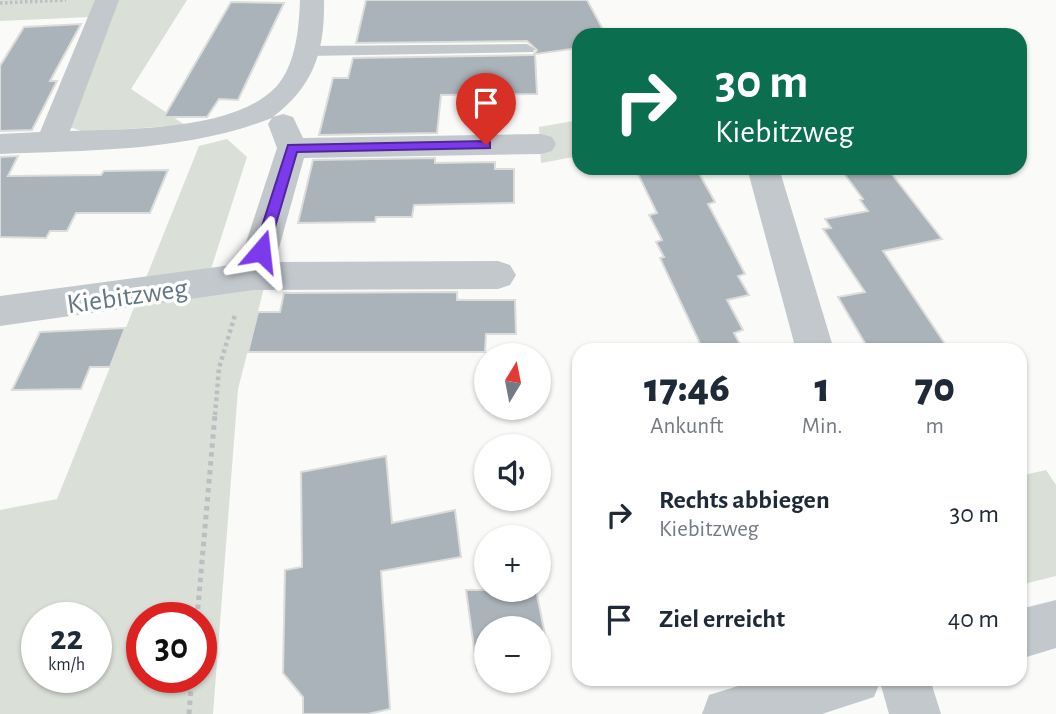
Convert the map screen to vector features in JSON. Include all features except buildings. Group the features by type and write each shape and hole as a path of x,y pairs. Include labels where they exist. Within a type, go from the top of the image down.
{"street":[{"path":"51,141 107,0"},
{"path":"0,144 198,133 232,125 264,111 284,96 300,69 313,18 312,0"},
{"path":"253,276 292,148 283,124 264,111"},
{"path":"292,148 541,144"},
{"path":"765,175 813,343"},
{"name":"Kiebitzweg","path":"0,311 133,295 253,276 498,275"},
{"path":"1027,632 1056,624"},
{"path":"728,714 830,686"},
{"path":"907,686 915,714"}],"lane":[{"path":"306,51 527,49"}],"path":[{"path":"0,3 66,0"},
{"path":"198,602 219,368 237,310 253,276"},
{"path":"189,714 191,693"}],"shaded area":[{"path":"0,0 187,0 131,89 185,125 83,132 73,128 43,130 91,17 0,21"},
{"path":"572,121 572,157 541,163 539,127"},
{"path":"227,139 247,157 210,272 265,284 238,389 217,662 217,602 126,602 126,693 215,693 213,714 0,714 0,510 57,499 199,146"},
{"path":"1046,470 1056,485 1056,576 1027,583 1027,474"}],"route":[{"path":"261,251 292,148 486,145"}]}
